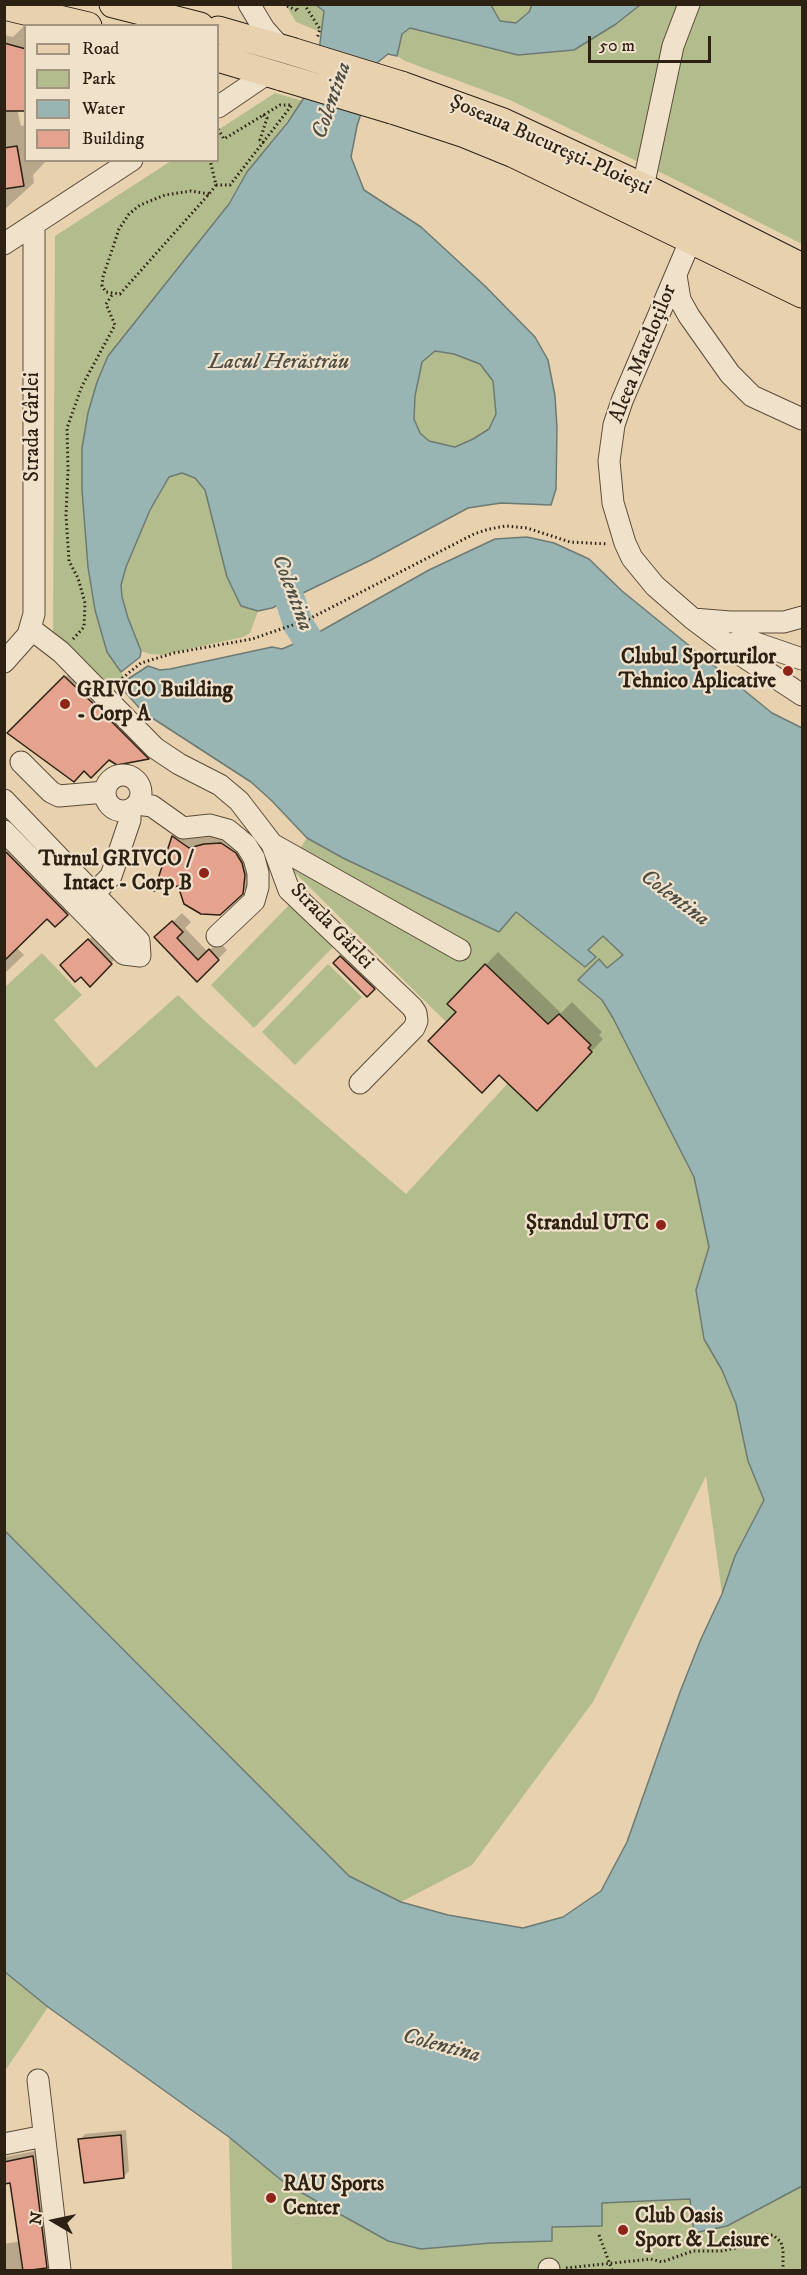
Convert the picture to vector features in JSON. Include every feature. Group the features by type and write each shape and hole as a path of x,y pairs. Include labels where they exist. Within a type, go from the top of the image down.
{"main road":[{"path":"113,4 172,10 196,24"},
{"path":"4,6 80,24"},
{"name":"Șoseaua București-Ploiești","path":"219,30 397,98 802,294"},
{"name":"Șoseaua București-Ploiești","path":"219,58 288,58"},
{"name":"Șoseaua București-Ploiești","path":"397,98 503,122 643,187 802,267"}],"street":[{"path":"219,106 288,58 264,29 249,4"},
{"path":"643,187 673,46 689,4"},
{"path":"4,244 129,162"},
{"name":"Strada Gârlei","path":"34,226 34,614 31,629 61,652 155,748 179,764 220,785 239,801 272,844 289,890 416,1013 417,1022 414,1028 360,1083"},
{"name":"Aleea Mateloților","path":"691,239 622,401 611,441 609,481 613,503 632,558 649,579 693,619 727,645 802,694"},
{"name":"Aleea Mateloților","path":"676,275 677,289 685,308 730,374 752,396 802,419"},
{"path":"693,619 784,622 802,617"},
{"path":"4,662 24,641 31,629"},
{"path":"727,645 747,640 802,659"},
{"path":"21,762 51,792 59,796 105,792"},
{"path":"79,908 111,876 134,807 140,799 140,788 134,779 129,777 118,776 109,782 105,792 113,808 124,811 134,807 152,806 183,828 210,825 228,830 246,845 254,858 258,873 258,887 254,901 217,936"},
{"path":"4,800 26,822 140,941 140,956 124,954 7,834 26,822"},
{"path":"272,844 460,950"},
{"path":"38,2080 60,2271"},
{"path":"4,2144 44,2136"}],"path":[{"path":"283,4 298,11 295,4"},
{"path":"288,58 320,29 304,4"},
{"path":"208,194 191,191 165,195 140,205 129,214 119,229 103,277 102,286 106,292 112,295 120,294 216,185 230,185 292,105 280,105 224,139 219,131"},
{"path":"263,116 267,118 260,140 264,143"},
{"path":"210,162 216,185"},
{"path":"61,652 84,627 85,603 78,578 69,561 66,515 67,428 82,386 115,325 106,304 112,295"},
{"path":"124,677 141,663 174,653 252,639 298,624 474,534 489,529 506,526 527,528 570,542 585,544 625,543"},
{"path":"599,2235 612,2271"},
{"path":"549,2270 651,2259 662,2262 693,2251 721,2252 746,2246 762,2235 773,2235 780,2242 783,2250 783,2271"}],"green space":[{"path":"286,5 316,5 324,11 323,33 296,22"},
{"path":"491,5 532,5 529,12 516,23 500,21"},
{"path":"640,5 802,5 802,244 510,100 397,56 402,34 411,28 518,55 574,50 616,24"},
{"path":"275,93 303,101 247,172 82,448 82,490 88,567 95,610 107,652 124,677 103,695 53,638 55,236 169,162 219,162 219,129"},
{"path":"435,351 454,354 480,364 493,381 496,414 489,429 456,447 429,441 420,433 414,419 415,396 422,361"},
{"path":"182,473 195,478 205,490 227,577 241,605 258,611 250,633 243,637 162,655 150,654 141,651 128,618 121,585 126,567 150,510 169,477"},
{"path":"307,838 343,858 498,932 515,912 585,967 588,950 603,935 623,955 607,968 599,959 578,980 602,1000 613,1018 694,1177 709,1247 696,1290 704,1339 722,1370 736,1404 748,1461 764,1500 735,1556 722,1594 706,1476 593,1702 472,1865 401,1902 349,1876 5,1531 5,987 42,953 82,995 54,1020 96,1068 178,995 207,1023 406,1194 508,1083 288,866"},
{"path":"290,904 333,947 254,1028 211,985"},
{"path":"328,964 362,997 295,1065 262,1032"},
{"path":"5,1972 48,2007 5,2071"},
{"path":"229,2137 286,2184 388,2241 552,2241 552,2227 602,2226 601,2203 690,2199 695,2233 727,2226 802,2186 802,2270 232,2270"}],"water":[{"name":"Lacul Herăstrău","path":"316,5 491,5 500,21 516,23 529,12 532,5 640,5 616,24 574,50 518,55 410,28 402,34 397,56 388,54 377,63 357,126 351,157 364,190 421,227 485,286 535,337 548,360 555,396 556,489 551,505 501,503 468,508 371,560 272,608 258,611 241,606 227,577 205,490 195,478 182,473 169,477 150,510 126,567 121,585 128,618 141,651 140,657 121,672 107,652 95,610 88,567 82,490 82,448 88,413 97,382 108,356 229,204 247,172 288,122 311,87 316,75 324,11","holes":["435,351 454,354 480,364 493,381 496,414 489,429 455,447 429,441 420,433 414,419 415,396 422,362"]},
{"path":"527,537 554,543 589,559 622,591 772,713 802,728 802,2186 727,2226 694,2233 690,2199 602,2203 602,2226 552,2227 552,2241 421,2249 388,2241 286,2184 229,2137 48,2007 5,1972 5,1531 349,1876 401,1902 448,1915 523,1928 563,1917 601,1891 627,1842 680,1692 722,1594 735,1556 764,1500 748,1461 736,1404 722,1370 704,1339 696,1290 709,1247 694,1177 613,1018 602,1000 578,980 599,959 607,968 623,955 603,936 588,950 596,957 585,967 516,912 499,932 343,858 307,838 251,782 143,712 125,692 128,679 148,666 160,670 170,669 272,647 282,649 296,643 296,639 309,633 312,636 429,570 495,539"}],"building":[{"path":"4,43 24,48 24,111 4,111"},
{"path":"17,146 24,186 4,189 4,148"},
{"name":"GRIVCO Building - Corp A","path":"64,676 149,759 117,765 109,760 91,778 84,771 74,782 7,733"},
{"name":"Turnul GRIVCO / Intact - Corp B","path":"172,836 189,848 221,843 236,853 245,875 243,894 220,915 201,914 184,904 178,886 154,891"},
{"path":"4,850 68,915 55,927 47,919 4,961"},
{"path":"172,921 183,932 177,938 198,960 209,949 219,960 197,982 154,937"},
{"path":"88,939 112,964 90,987 81,977 75,982 60,965"},
{"path":"340,956 375,989 367,997 333,963"},
{"path":"485,964 548,1024 559,1014 591,1045 588,1048 592,1052 537,1111 499,1075 482,1093 428,1041 456,1012 447,1004"},
{"path":"121,2135 124,2178 84,2183 78,2139"},
{"path":"33,2156 47,2268 23,2271 10,2183 4,2184 4,2162"}],"waterway":[{"name":"Colentina","path":"277,560 298,624 326,668"}],"place":[{"name":"Clubul Sporturilor Tehnico Aplicative","path":"788,671"},
{"name":"GRIVCO Building - Corp A","path":"65,704"},
{"name":"Turnul GRIVCO / Intact - Corp B","path":"204,873"},
{"name":"Ștrandul UTC","path":"661,1225"},
{"name":"RAU Sports Center","path":"271,2198"},
{"name":"Club Oasis Sport & Leisure","path":"623,2230"}]}
